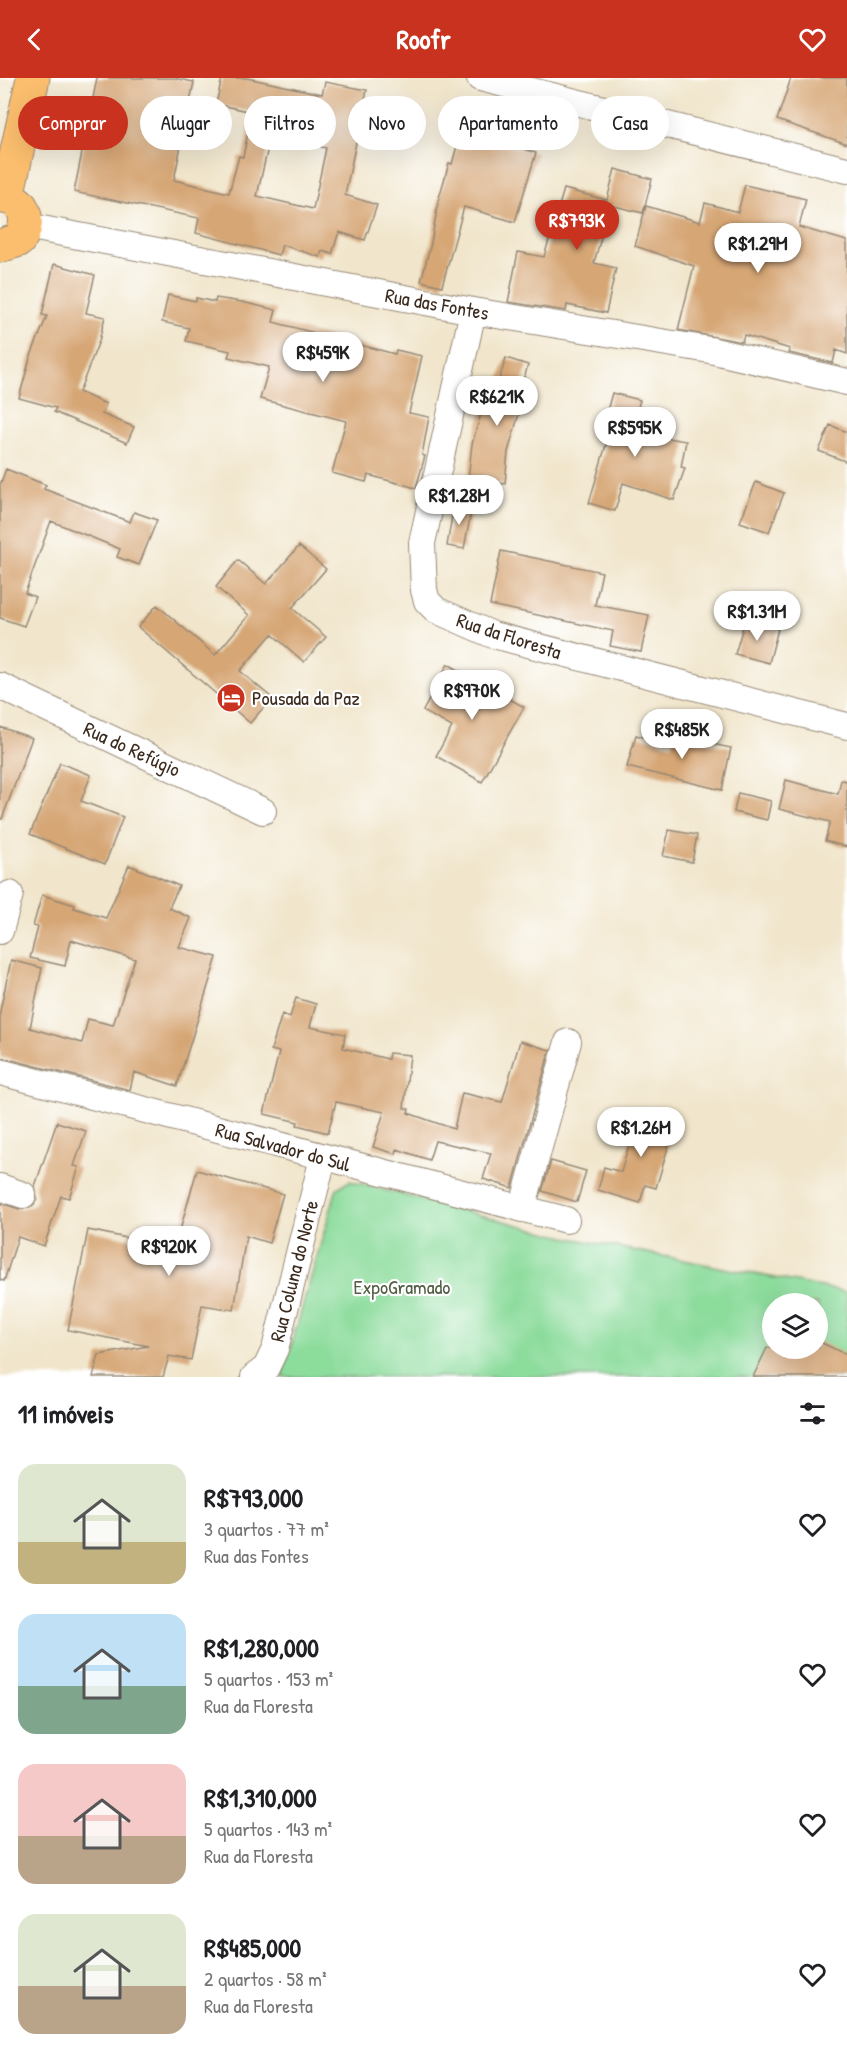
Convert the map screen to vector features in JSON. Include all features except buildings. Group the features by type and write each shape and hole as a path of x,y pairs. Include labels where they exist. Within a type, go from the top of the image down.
{"main road":[{"path":"0,246 18,240 26,226 24,211 20,205 3,197 33,78"}],"street":[{"path":"480,78 847,170"},
{"name":"Rua das Fontes","path":"26,226 473,311 710,350 847,381"},
{"name":"Rua da Floresta","path":"473,311 422,543 424,590 428,601 436,610 493,635 847,726"},
{"name":"Rua do Refúgio","path":"0,686 263,811"},
{"path":"0,931 10,894"},
{"path":"522,1209 568,1042"},
{"name":"Rua Salvador do Sul","path":"0,1072 566,1220"},
{"name":"Rua Coluna do Norte","path":"254,1377 266,1368 275,1349 323,1158"}],"green space":[{"name":"ExpoGramado","path":"350,1181 565,1237 847,1292 847,1377 282,1377 337,1188"}],"place":[{"name":"Pousada da Paz","path":"231,698"}]}
